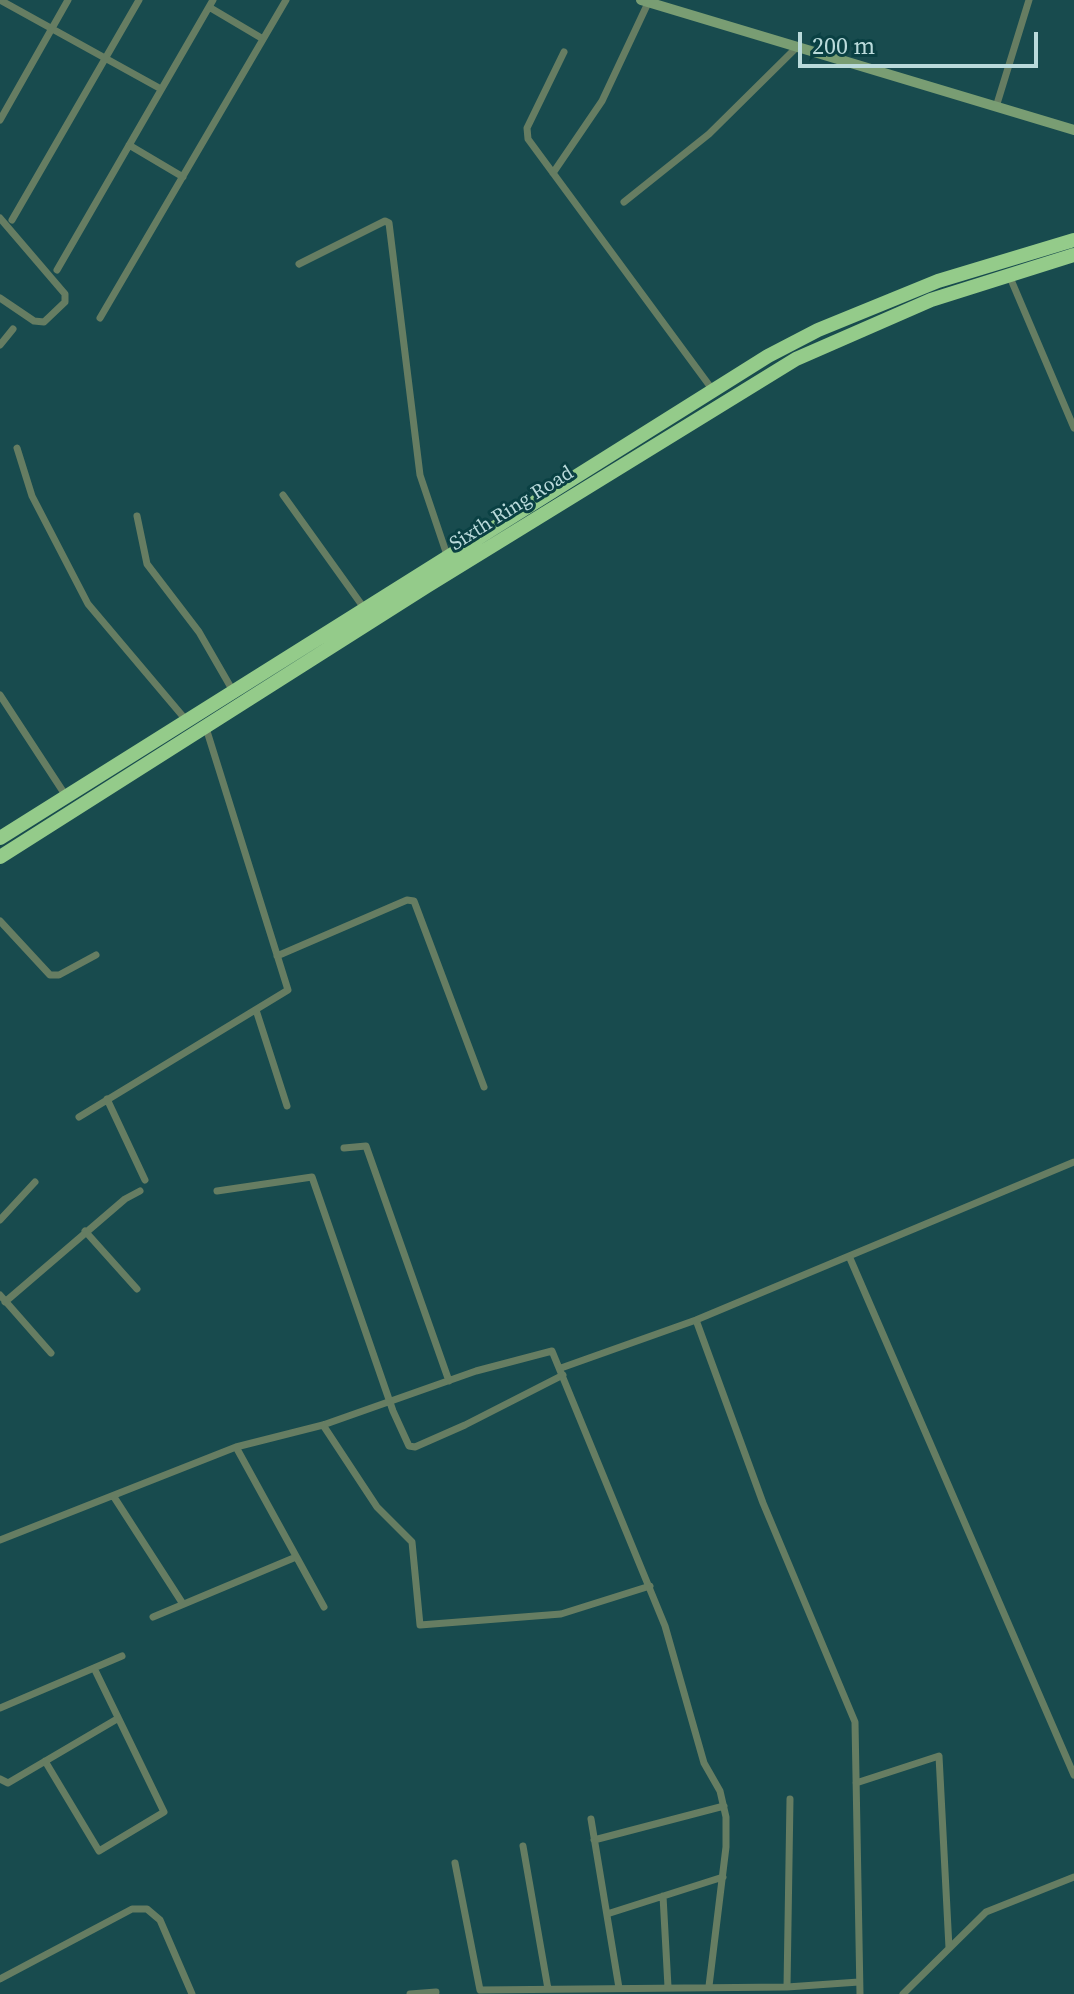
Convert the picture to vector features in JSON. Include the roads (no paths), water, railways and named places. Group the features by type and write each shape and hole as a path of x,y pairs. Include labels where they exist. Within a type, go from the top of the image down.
{"highway":[{"name":"Sixth Ring Road","path":"0,837 736,374 818,330 880,312 1074,240"},
{"name":"Sixth Ring Road","path":"1007,267 1074,255"},
{"name":"Sixth Ring Road","path":"0,857 743,388 880,312"},
{"path":"736,374 743,388"},
{"path":"171,730 180,743"}],"main road":[{"path":"644,1 1074,130"}],"street":[{"path":"0,0 161,89"},
{"path":"0,120 68,0"},
{"path":"12,220 139,0"},
{"path":"100,318 286,0"},
{"path":"996,107 1029,0"},
{"path":"553,173 602,101 644,1"},
{"path":"57,270 211,4 263,39"},
{"path":"624,202 709,134 797,47"},
{"path":"564,52 527,128 528,139 712,389"},
{"path":"129,145 183,177"},
{"path":"0,218 65,294 65,302 44,322 34,321 0,298"},
{"path":"299,264 385,221 389,223 420,475 447,555"},
{"path":"1007,267 1074,428"},
{"path":"0,345 13,329"},
{"path":"17,448 32,496 88,604 186,720"},
{"path":"283,495 364,608"},
{"path":"137,516 147,564 199,632 233,691"},
{"path":"0,695 66,796"},
{"path":"79,1117 288,990 206,728"},
{"path":"277,956 407,900 414,901 484,1087"},
{"path":"0,921 50,975 59,975 96,955"},
{"path":"256,1010 287,1106"},
{"path":"107,1099 145,1180"},
{"path":"344,1148 366,1146 449,1381"},
{"path":"217,1191 312,1177 405,1442 415,1447 562,1372 696,1320 1074,1162"},
{"path":"0,1220 35,1182"},
{"path":"51,1353 3,1298 125,1199 140,1191"},
{"path":"85,1231 137,1289"},
{"path":"849,1256 1074,1775"},
{"path":"696,1320 763,1503 855,1722 860,1994"},
{"path":"0,1540 236,1447 323,1425 449,1381 550,1351 562,1372 593,1459 650,1586 665,1626 704,1763 720,1791 724,1806 726,1847 709,1986"},
{"path":"323,1425 377,1507 412,1542 420,1625 561,1614 650,1586"},
{"path":"236,1447 324,1607"},
{"path":"114,1497 183,1604"},
{"path":"153,1617 296,1557"},
{"path":"0,1708 122,1656"},
{"path":"45,1761 95,1847 104,1850 164,1812 94,1668"},
{"path":"0,1779 8,1783 117,1719"},
{"path":"856,1783 939,1756 949,1948"},
{"path":"787,1987 790,1799"},
{"path":"594,1840 724,1806"},
{"path":"591,1819 619,1988"},
{"path":"523,1846 548,1989"},
{"path":"455,1863 480,1990 787,1987 859,1982"},
{"path":"607,1914 723,1877"},
{"path":"903,1994 993,1908 1074,1877"},
{"path":"663,1896 668,1987"},
{"path":"0,1979 132,1909 147,1909 160,1920 192,1994"},
{"path":"410,1994 436,1992"}]}
